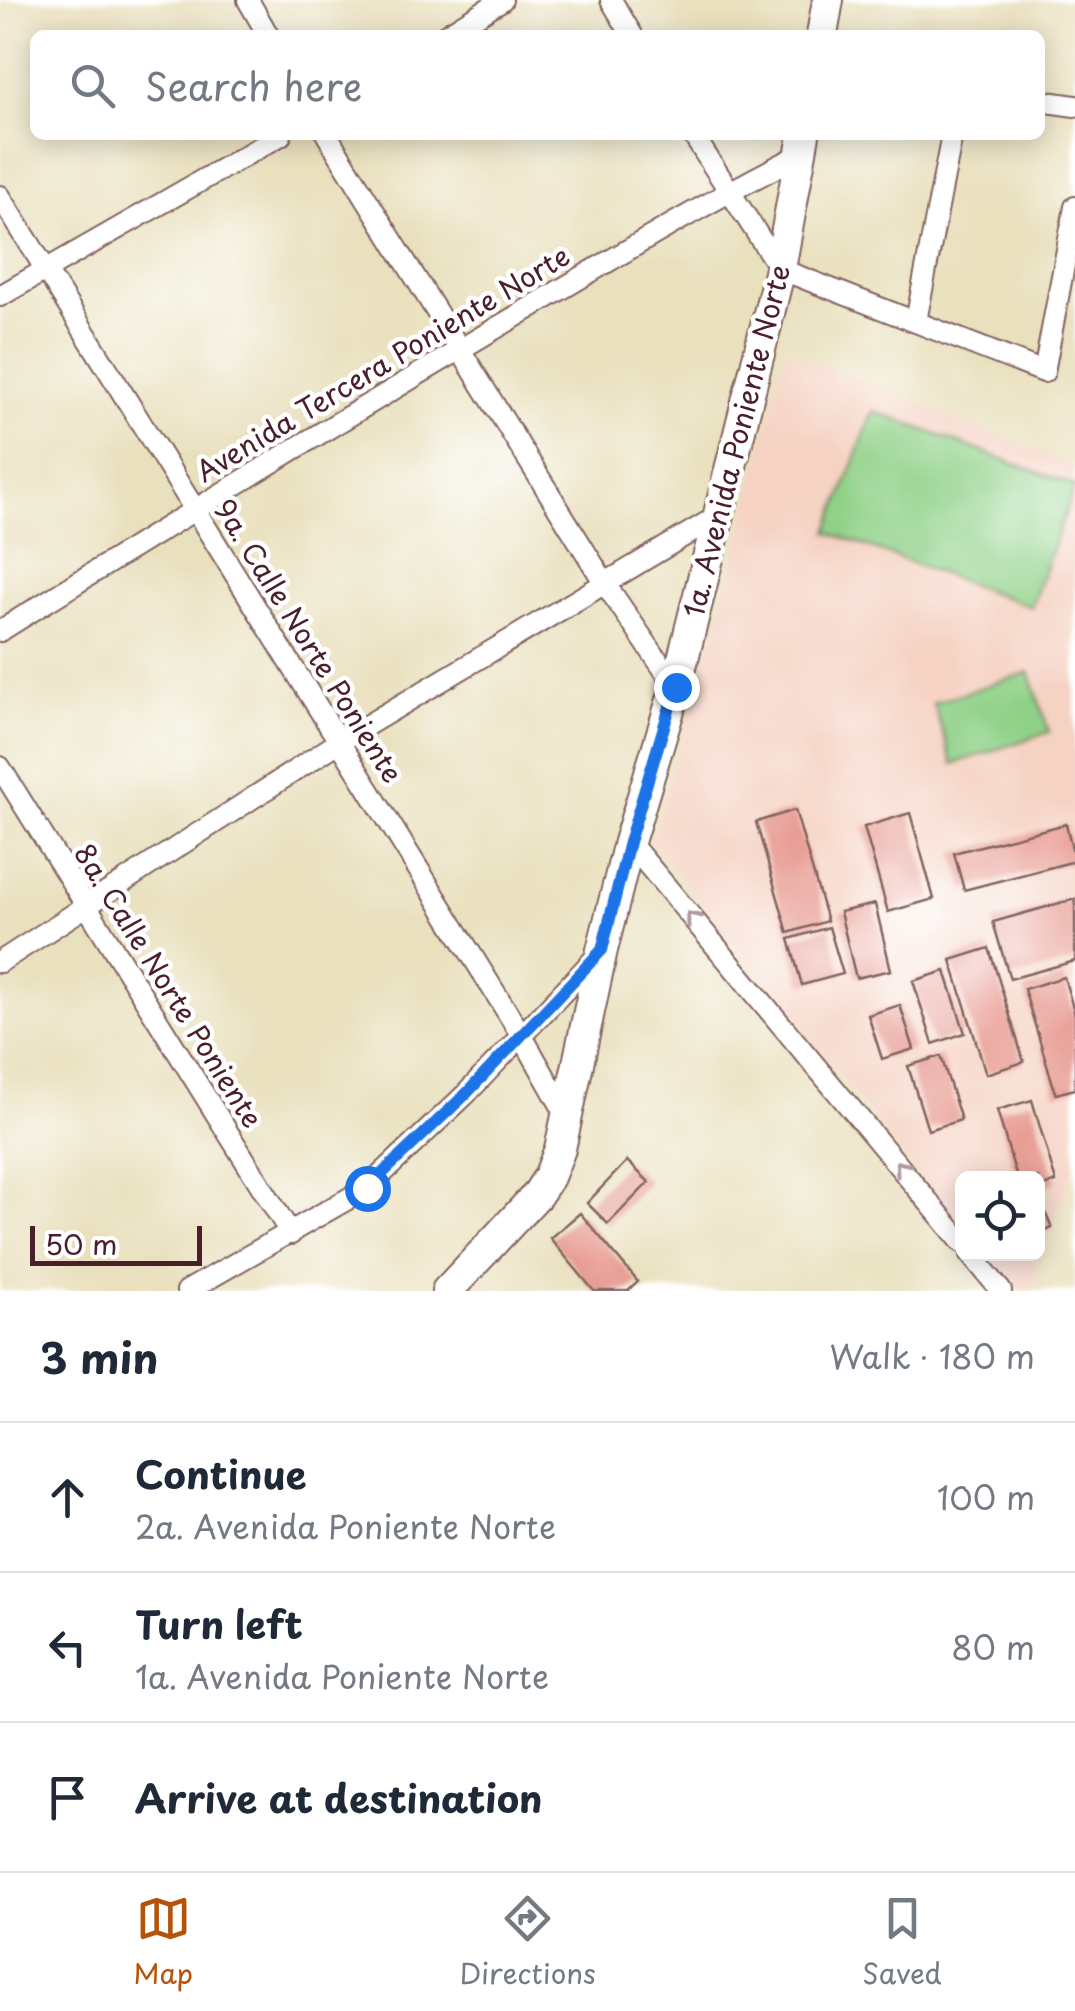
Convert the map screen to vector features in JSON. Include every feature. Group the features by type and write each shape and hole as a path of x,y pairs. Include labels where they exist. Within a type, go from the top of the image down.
{"street":[{"path":"248,0 265,30"},
{"path":"454,30 502,0"},
{"path":"611,0 629,30"},
{"path":"823,30 828,0"},
{"path":"1045,102 1075,106"},
{"path":"0,296 272,140"},
{"path":"330,140 604,582 676,687"},
{"path":"696,140 780,269 1044,372 1075,206"},
{"path":"916,322 951,140"},
{"name":"Avenida Tercera Poniente Norte","path":"0,630 802,145"},
{"name":"1a. Avenida Poniente Norte","path":"446,1291 543,1186 560,1149 629,842 676,687 721,514 780,269 802,145"},
{"name":"9a. Calle Norte Poniente","path":"0,196 522,1036 567,1116"},
{"path":"0,962 339,742 721,514"},
{"name":"8a. Calle Norte Poniente","path":"0,767 291,1234"},
{"path":"629,842 955,1234"},
{"path":"187,1291 367,1188 522,1036 602,950"},
{"path":"977,1261 1001,1291"}],"shaded area":[{"path":"786,350 1075,467 1075,1163 1045,1246 1045,1171 955,1171 955,1221 651,841 722,606"},
{"path":"988,1261 1040,1261 1029,1291 1013,1291"}],"green space":[{"path":"873,411 1075,486 1031,607 828,532"},
{"path":"1029,672 1049,732 953,764 933,703"}],"building":[{"path":"795,810 827,921 788,933 756,822"},
{"path":"910,813 934,899 888,912 864,827"},
{"path":"1066,824 1075,861 964,890 954,853"},
{"path":"1075,899 1075,961 1010,979 993,922"},
{"path":"875,904 891,970 856,978 840,912"},
{"path":"829,927 843,974 802,985 789,939"},
{"path":"989,948 1024,1062 986,1074 951,960"},
{"path":"945,971 965,1033 933,1044 913,981"},
{"path":"1064,977 1075,1015 1075,1089 1056,1094 1024,989"},
{"path":"900,1005 914,1049 882,1059 868,1015"},
{"path":"941,1056 961,1120 928,1130 908,1066"},
{"path":"1032,1100 1056,1182 1045,1186 1045,1171 1015,1171 997,1110"},
{"path":"627,1161 649,1182 608,1224 587,1203"},
{"path":"1045,1212 1052,1228 1045,1231"},
{"path":"580,1213 638,1282 628,1291 594,1291 550,1238"}],"route":[{"path":"367,1188 466,1094 602,950 629,842 676,687"}]}
